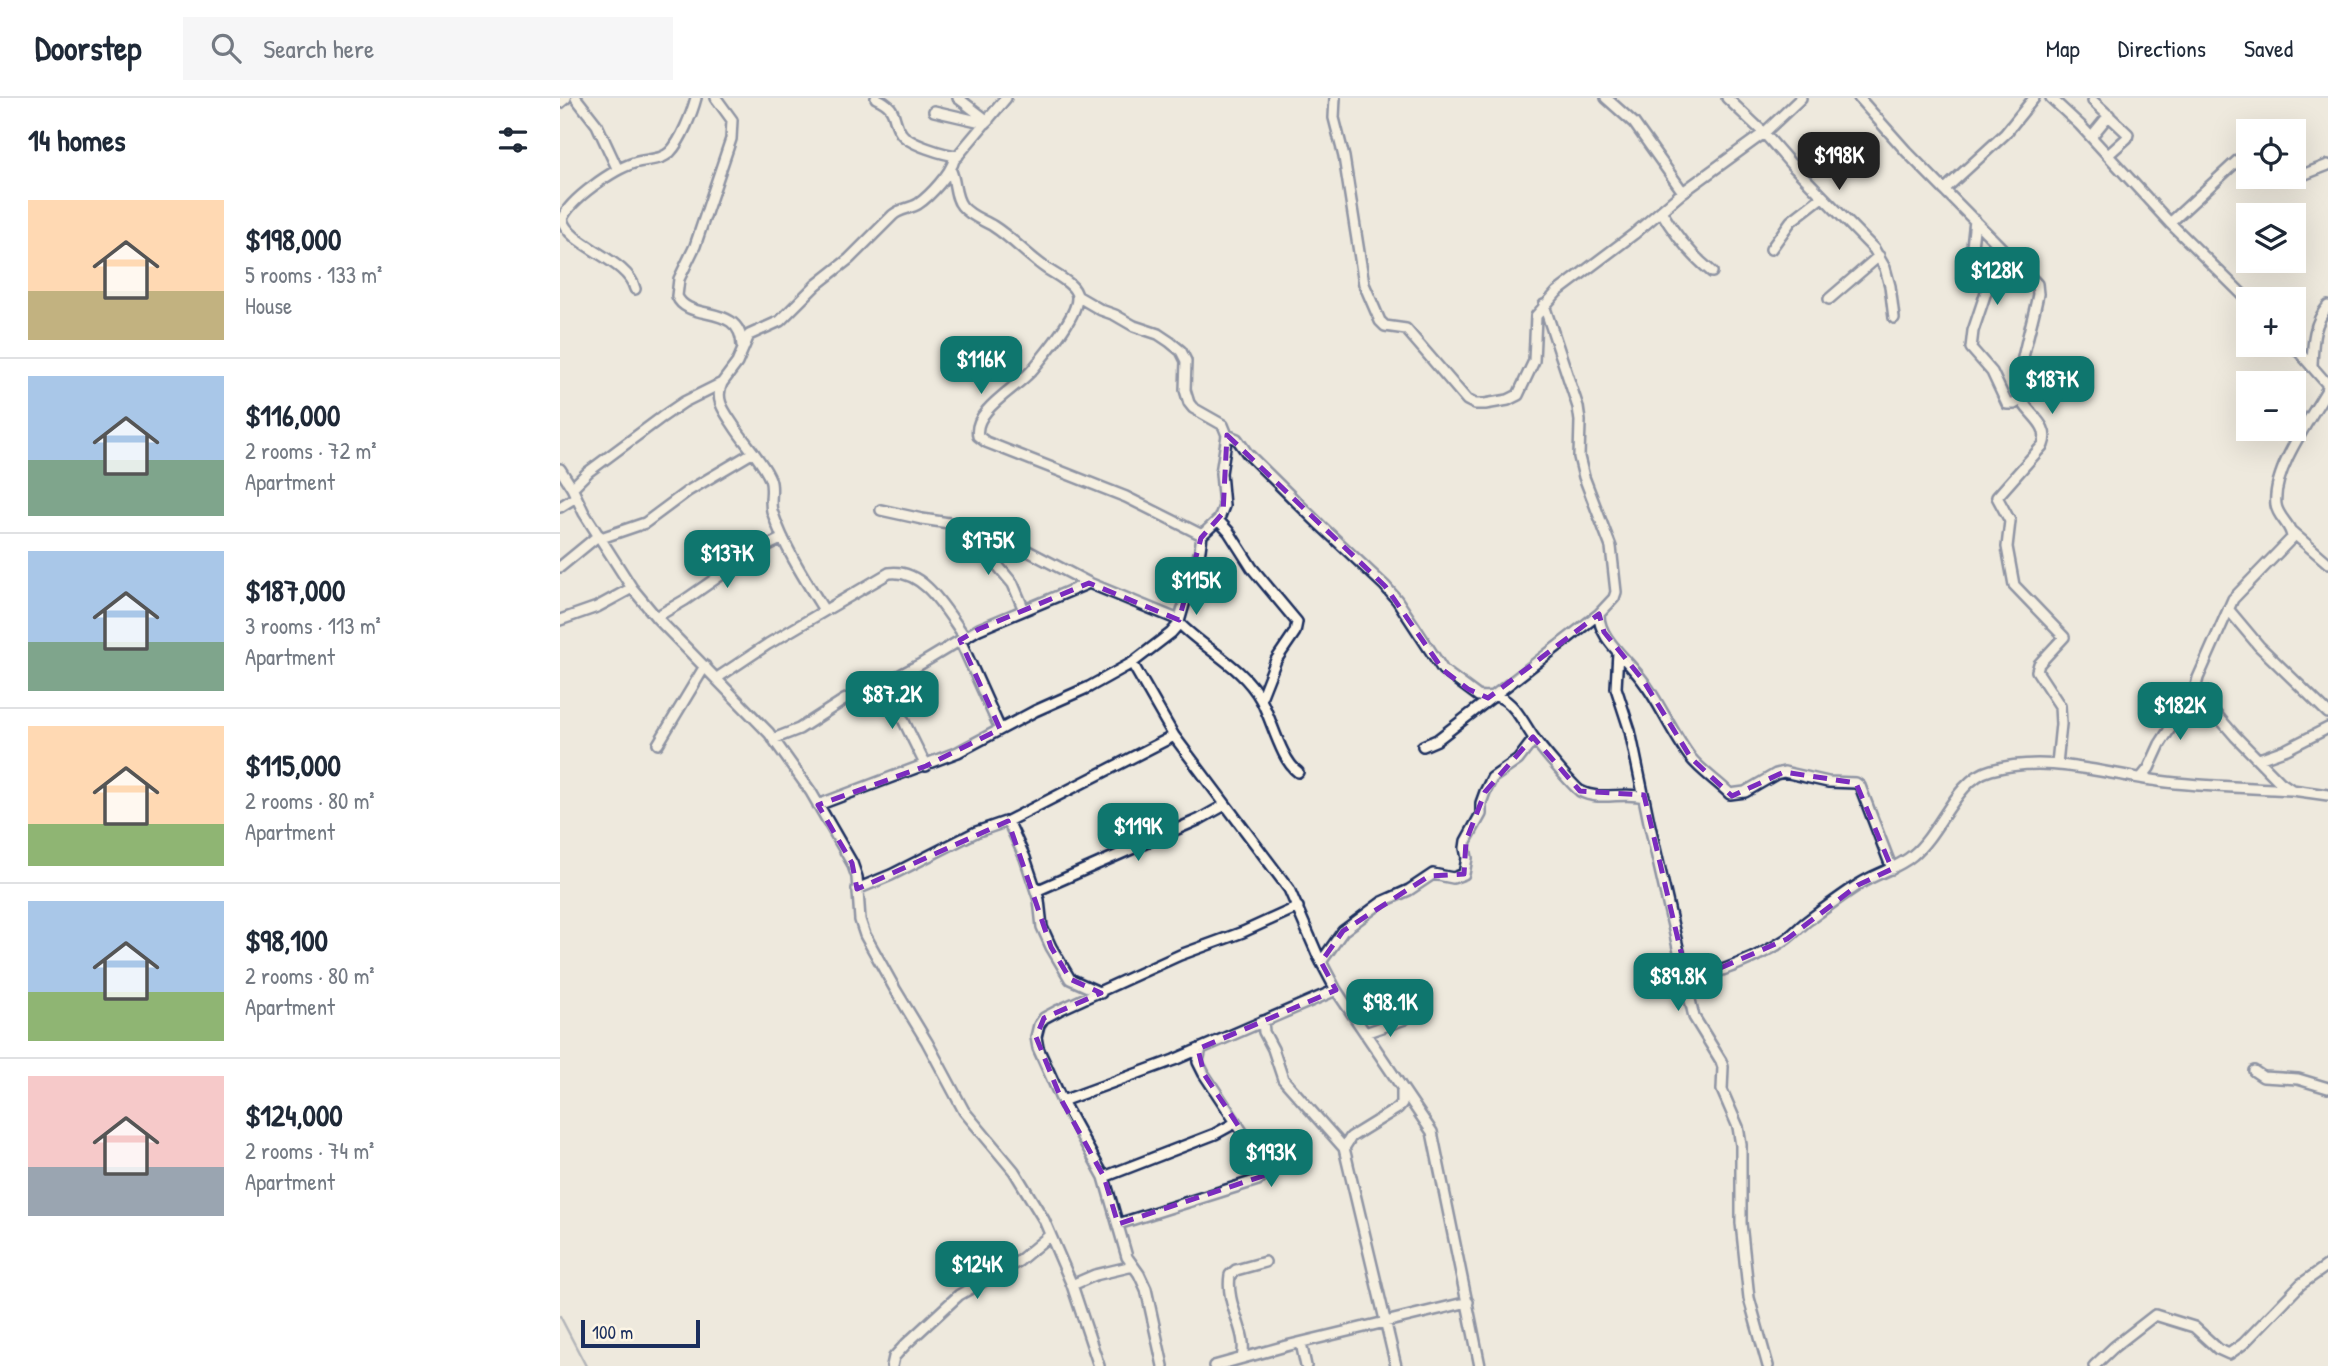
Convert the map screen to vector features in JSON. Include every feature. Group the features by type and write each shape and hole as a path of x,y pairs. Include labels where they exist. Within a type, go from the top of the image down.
{"street":[{"path":"560,103 566,98"},
{"path":"576,98 597,125 618,170"},
{"path":"635,289 629,275 585,244 563,224 562,219 564,213 587,190 618,170 671,151 687,124 696,98"},
{"path":"716,98 732,120 731,139 695,246 679,279 677,296 682,304 730,321 738,328 742,348"},
{"path":"876,98 893,111 898,128 906,139 948,155 958,156"},
{"path":"958,98 987,122"},
{"path":"824,610 799,571 783,538 770,501 771,480 720,403 719,390 737,363 749,335 780,321 900,209 921,202 951,171 958,156 1006,98"},
{"path":"1335,98 1334,118 1344,157 1364,284 1383,324 1406,329 1448,380 1467,400 1475,404 1514,398 1521,391 1534,361 1536,316 1557,292 1683,192 1764,133 1801,98"},
{"path":"1606,98 1634,123 1683,192"},
{"path":"1727,98 1764,133 1879,256 1890,286 1894,318"},
{"path":"1859,98 1906,151 2037,284 2036,308 2019,384 2021,400 2045,431 2046,438 2043,445 1997,497 2010,520 2007,547 2014,585 2064,637 2039,664 2037,671 2060,706 2057,764"},
{"path":"1944,190 2005,134 2034,98"},
{"path":"2051,98 2236,288"},
{"path":"2093,101 2129,135 2108,155"},
{"path":"934,111 987,122"},
{"path":"2091,137 2109,115"},
{"path":"2170,223 2236,162"},
{"path":"2306,173 2328,165"},
{"path":"951,171 961,206 993,226 1070,286 1077,296 1134,326 1165,338 1181,351 1186,361 1185,390 1193,408 1220,421 1227,435 1241,443 1247,453 1385,586 1443,670 1478,696 1496,696 1508,703 1534,739 1580,791 1602,796 1627,794 1644,797"},
{"path":"1771,249 1791,221 1822,197"},
{"path":"1661,211 1688,250 1712,272"},
{"path":"1975,220 1970,265 1974,276 1987,289 1973,331 1971,348 1992,372 2007,404 2021,400"},
{"path":"1829,299 1879,256"},
{"path":"1077,296 1074,308 1051,349 1026,378 986,413 977,426 978,436 986,442 1126,497 1202,535"},
{"path":"1423,746 1437,740 1599,614 1615,596 1611,547 1579,457 1578,407 1544,305"},
{"path":"2312,365 2314,333 2319,318 2328,306"},
{"path":"2304,357 2328,386 2281,475 2277,509 2291,531 2328,563"},
{"path":"560,507 574,493 588,472 684,402 722,383"},
{"path":"818,805 958,752 1132,663 1171,633 1179,622 1202,535 1218,520 1224,506 1221,473 1227,435"},
{"path":"560,567 600,536 645,523 688,491 752,453"},
{"path":"560,469 632,589 773,739 818,805 852,863 857,877 860,920 865,935 964,1111 1014,1171 1044,1220 1072,1285 1099,1366"},
{"path":"881,510 964,524 999,536 1089,583 1179,622 1191,635 1240,673 1261,698 1280,747 1289,764 1298,772"},
{"path":"1218,520 1252,568 1297,622 1295,632 1276,660 1261,698"},
{"path":"2141,778 2195,690 2228,610 2241,590 2290,541 2291,531"},
{"path":"999,536 996,561 1013,584 1024,610"},
{"path":"656,617 754,552 783,538"},
{"path":"717,678 824,610 889,573 902,573 914,577 933,593 962,639 1000,729"},
{"path":"773,739 799,729 844,700 885,683 962,639 1089,583"},
{"path":"561,619 597,607 632,589"},
{"path":"2228,610 2259,646 2328,713"},
{"path":"1599,614 1599,622 1618,652 1643,680 1691,758 1730,794 1745,792 1784,772 1828,782 1856,783 1860,786 1892,869"},
{"path":"1618,652 1616,688 1630,731 1694,1017 1721,1061 1722,1090 1740,1135 1743,1160 1741,1223 1746,1280 1754,1322 1768,1366"},
{"path":"1132,663 1174,736 1289,889 1336,990 1432,1132 1480,1366"},
{"path":"658,744 705,666"},
{"path":"885,683 926,766"},
{"path":"2195,690 2235,736 2280,782 2292,790"},
{"path":"2259,759 2328,728"},
{"path":"857,889 976,832 1009,821 1174,736"},
{"path":"1321,962 1343,931 1382,902 1409,890 1433,874 1453,878 1464,874 1466,841 1481,814 1481,803 1492,778 1518,760 1534,739"},
{"path":"1688,982 1721,971 1787,939 1808,920 1858,884 1892,869 1916,853 1931,838 1954,801 1978,775 1990,770 2057,764 2159,781 2328,795"},
{"path":"1036,891 1200,819 1225,805"},
{"path":"1009,821 1025,858 1036,891 1042,927 1051,947 1070,979 1101,993"},
{"path":"1159,1364 1146,1289 1127,1257 1104,1177 1062,1101 1038,1048 1036,1037 1039,1025 1044,1018 1059,1010 1298,906"},
{"path":"1062,1101 1200,1048 1336,990"},
{"path":"1364,1033 1405,1019"},
{"path":"1263,1021 1264,1032 1283,1079 1344,1148 1396,1366"},
{"path":"1118,1224 1261,1179 1263,1171 1243,1133 1198,1062 1200,1048"},
{"path":"2254,1071 2263,1077 2298,1079 2328,1088"},
{"path":"1344,1148 1351,1137 1398,1108 1402,1103 1402,1089"},
{"path":"1104,1177 1215,1135 1235,1123"},
{"path":"892,1366 894,1357 959,1295 1019,1261 1050,1235"},
{"path":"1242,1358 1245,1346 1232,1310 1230,1275 1236,1270 1265,1262"},
{"path":"2094,1366 2155,1315 2194,1327 2218,1349 2229,1354 2243,1344 2301,1284 2328,1265"},
{"path":"1072,1285 1095,1275 1133,1266"},
{"path":"1214,1366 1468,1302"},
{"path":"1301,1343 1306,1366"}],"highlighted area":[{"path":"1227,435 1385,586 1443,670 1468,689 1488,698 1599,614 1604,632 1643,680 1691,758 1732,796 1784,772 1856,783 1892,869 1858,885 1787,939 1688,982 1644,795 1580,791 1533,737 1485,792 1466,841 1464,874 1429,876 1343,931 1321,962 1336,990 1198,1049 1204,1074 1243,1133 1263,1176 1118,1224 1104,1177 1062,1101 1036,1037 1044,1018 1101,993 1070,979 1051,947 1008,821 857,889 852,863 818,805 926,766 1000,729 960,640 979,629 1089,583 1179,620 1201,538 1223,513"}],"waterway":[{"path":"560,1316 586,1366"}]}
